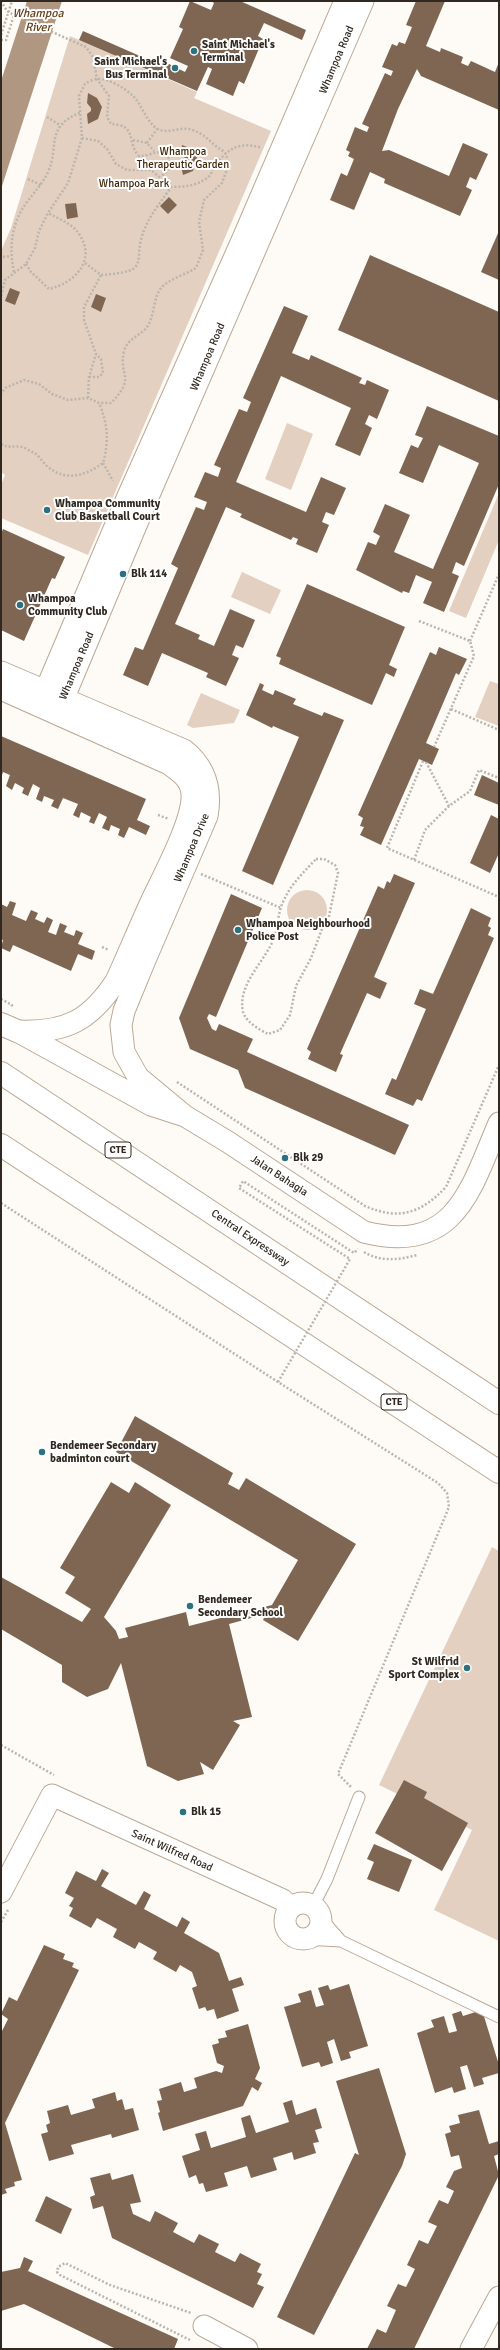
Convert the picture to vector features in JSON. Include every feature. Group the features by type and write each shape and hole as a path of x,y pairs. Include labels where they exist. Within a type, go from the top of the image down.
{"highway":[{"name":"Central Expressway","path":"1,1073 499,1403"},
{"name":"CTE","path":"1,1145 499,1472"}],"street":[{"name":"Whampoa Road","path":"51,703 344,1"},
{"name":"Whampoa Road","path":"51,703 148,497 363,1"},
{"name":"Whampoa Drive","path":"1,672 51,703 169,764 184,775 190,784 192,796 191,808 170,860 116,981 104,999 94,1010 64,1028 48,1031 9,1028"},
{"name":"Whampoa Drive","path":"1,689 51,703 184,750 195,759 207,782 209,804 207,816 124,1011 121,1025 124,1052 138,1076 185,1116"},
{"name":"Jalan Bahagia","path":"9,1028 151,1105 185,1116 228,1142 364,1232 384,1237 417,1234 432,1230 444,1223 454,1214 468,1193 499,1123"},
{"name":"Saint Wilfred Road","path":"1,1892 52,1795 282,1900 290,1909"},
{"path":"301,1904 317,1912 321,1926 317,1933 311,1938 297,1938 287,1929 286,1915 290,1909 301,1904"},
{"path":"471,2349 499,2297"},
{"path":"198,2328 247,2349"}],"lane":[{"path":"341,1941 317,1912 327,1880 359,1797"},
{"path":"304,1939 341,1941 499,2017"}],"path":[{"path":"1,1 7,11 14,15 63,37 87,45 93,57 97,79 109,96 107,117 111,124 122,125 129,131 133,140 134,150 139,156 145,156 154,151 162,152 170,159 168,170 161,177"},
{"path":"1,36 7,11 12,1"},
{"path":"1,40 6,40 14,15"},
{"path":"1,296 5,280 26,264 35,248 39,231 48,213 68,183 82,138 80,96 85,84 97,79 112,82 133,96 147,118 158,128 170,132 188,129 205,134 218,149 225,152 229,164 222,183 204,200 199,222 203,250 196,268 164,285 156,296 154,313 147,328 130,341 125,350 123,362 127,379 121,393 111,403 98,403 88,398 68,400 52,394 39,384 24,380 5,388 1,394"},
{"path":"14,272 11,256 15,223 24,205 41,185 49,170 54,140 60,125 68,117 81,112"},
{"path":"47,117 60,125"},
{"path":"147,143 158,128"},
{"path":"82,138 98,141 107,149 116,164 127,170 151,170 171,187"},
{"path":"133,140 147,143 154,151"},
{"path":"85,263 101,275 131,271 139,262 144,230 152,211 171,187 195,185 208,177 225,152 237,146 252,145 268,150"},
{"path":"28,179 41,185"},
{"path":"26,264 31,272 50,288 62,286 75,278 85,263 85,246 79,234 68,223 48,213"},
{"path":"3,257 11,256"},
{"path":"89,377 99,377 103,373 101,359 96,354 84,320 84,307 101,275"},
{"path":"88,398 89,377 96,354"},
{"path":"98,403 108,431 103,463 116,486"},
{"path":"1,444 6,448 21,447 36,454 47,466 62,476 78,476 103,463"},
{"path":"434,747 474,656 470,641 499,574"},
{"path":"420,621 470,641"},
{"path":"451,709 499,730"},
{"path":"423,761 387,848 499,897"},
{"path":"426,762 449,806"},
{"path":"414,860 425,830 449,806 470,791 479,770 499,778"},
{"path":"158,815 171,820"},
{"path":"168,827 172,816"},
{"path":"324,859 335,865 338,873 328,921 322,929 311,958 296,986 290,1015 280,1030 268,1034 257,1029 244,1014 242,999 248,984 273,940 282,908 283,901 299,877 316,860 324,859"},
{"path":"196,880 199,873 282,908"},
{"path":"176,1081 365,1206 398,1214 415,1212 426,1205 446,1187 499,1065"},
{"path":"278,1382 350,1259 239,1188 243,1181 354,1253 358,1248"},
{"path":"1,1203 278,1382 438,1483 448,1493 449,1507 338,1774 359,1797"},
{"path":"65,2263 198,2328 60,2275 57,2272 58,2267 65,2263"}],"green space":[{"name":"Whampoa Park","path":"70,36 197,92 194,98 271,131 88,555 1,518 1,485 5,475 1,472 1,251 11,228"},
{"path":"287,423 313,434 291,490 265,479"},
{"path":"499,493 499,540 466,618 449,611"},
{"path":"242,572 281,590 270,614 231,597"},
{"path":"490,681 499,684 499,726 475,717"},
{"path":"201,693 240,710 234,723 193,728 187,725"},
{"path":"311,890 318,893 324,899 327,910 326,918 318,927 311,930 303,930 296,927 288,918 287,906 290,899 299,891"},
{"name":"St Wilfrid Sport Complex","path":"492,1547 499,1551 499,1941 434,1910 472,1830 379,1785"}],"water":[{"name":"Whampoa River","path":"27,1 62,1 1,189 1,81"}],"building":[{"name":"Saint Michael's Terminal","path":"190,1 211,10 214,3 211,1 240,1 306,30 302,40 264,23 258,36 263,39 244,84 239,81 233,96 206,84 212,69 208,67 197,91 79,40 83,31 165,67 167,63 185,72 188,66 170,58 183,29 179,27"},
{"path":"416,1 445,1 426,46 440,52 441,48 463,57 461,63 468,66 471,61 495,72 499,62 499,110 421,76 417,69 398,109 382,151 389,150 449,176 463,143 488,154 476,180 470,177 466,187 472,190 460,216 384,183 385,179 370,172 354,210 330,200 341,173 347,176 354,159 348,156 350,152 346,150 355,127 367,132 369,127 362,124 385,73 391,76 393,71 382,67 392,44 397,46 399,42 405,44 412,27 406,25"},
{"path":"88,93 97,98 102,107 98,119 88,124 87,114 91,111 91,108 87,103"},
{"path":"182,145 192,149 197,158 193,171 183,175 181,166 186,162 186,159 181,154"},
{"path":"169,197 177,205 168,214 160,206"},
{"path":"76,203 78,217 67,219 65,204"},
{"path":"499,231 499,280 481,272"},
{"path":"370,255 499,312 499,401 338,330"},
{"path":"10,288 20,292 15,305 5,301"},
{"path":"96,294 106,298 101,312 91,307"},
{"path":"284,306 308,316 292,353 309,360 311,355 362,378 359,383 365,385 367,380 389,390 377,419 369,415 365,424 372,428 360,456 335,445 351,408 281,376 236,482 306,512 321,477 346,488 334,515 326,512 322,522 329,525 317,553 296,544 298,539 293,537 291,540 240,517 242,514 226,507 175,624 200,635 198,639 214,646 230,609 255,620 243,648 236,645 232,655 239,658 226,686 206,677 208,673 162,653 148,686 123,675 135,647 143,650 178,568 171,564 196,507 204,510 207,502 194,497 205,472 218,477 221,468 214,465 239,409 247,412 251,402 243,398"},
{"path":"427,406 499,436 499,484 464,566 456,562 452,573 459,576 444,612 423,603 432,582 416,575 409,593 403,591 402,593 356,570 368,542 376,545 380,536 373,532 385,504 410,515 394,552 433,569 479,463 439,445 423,483 399,473 411,445 418,448 423,438 415,435"},
{"name":"Whampoa Community Club","path":"3,529 65,557 55,579 52,578 24,641 1,630 1,534"},
{"path":"307,584 405,627 389,665 397,669 394,677 386,673 372,705 279,664 281,658 276,656"},
{"path":"439,647 467,659 459,675 456,673 426,743 439,749 432,765 419,759 381,845 360,835 364,827 360,826 363,818 358,815 430,652 436,655"},
{"path":"260,683 264,685 262,690 273,695 275,690 296,699 293,704 322,716 324,712 344,720 273,885 242,871 299,737 273,726 272,728 246,715"},
{"path":"1,736 146,799 137,820 150,826 146,835 129,827 124,838 118,835 120,829 111,825 109,831 102,828 107,817 99,813 94,824 89,822 91,817 81,812 79,818 73,815 78,804 63,798 58,809 51,806 54,800 44,796 42,802 36,799 40,788 33,784 28,796 22,793 24,788 15,783 12,790 6,786 10,775 3,772 1,778"},
{"path":"482,775 499,783 499,805 474,795"},
{"path":"491,815 499,819 499,853 490,873 470,863"},
{"path":"394,874 415,883 374,977 387,983 380,999 367,993 340,1054 343,1055 336,1072 308,1059 311,1052 307,1049 378,886 384,889 387,881 390,883"},
{"path":"231,894 262,908 216,1017 209,1014 207,1018 212,1029 216,1031 219,1024 253,1039 247,1052 409,1125 395,1155 245,1088 238,1070 190,1049 179,1018"},
{"path":"10,901 16,903 12,915 26,921 31,910 38,913 35,919 44,923 47,917 53,920 48,932 56,935 60,923 67,926 64,932 74,936 76,930 83,933 78,944 95,951 92,960 78,954 71,971 13,945 10,952 1,948 3,940 1,939 1,904 7,907"},
{"path":"471,908 491,918 488,926 491,928 488,935 494,938 422,1101 417,1099 413,1106 385,1094 392,1078 396,1080 426,1009 414,1004 420,989 433,994"},
{"path":"135,1416 233,1473 228,1484 239,1490 246,1478 356,1544 298,1641 263,1620 266,1614 229,1624 252,1717 233,1721 240,1725 213,1770 200,1762 204,1774 178,1781 147,1766 121,1663 108,1689 87,1697 62,1682 62,1665 1,1629 1,1577 82,1622 91,1609 65,1593 75,1577 60,1568 111,1482 129,1493 135,1482 171,1505 104,1617 116,1631 119,1639 128,1637 125,1628 186,1612 189,1626 272,1605 298,1560 116,1452"},
{"path":"404,1780 427,1792 424,1798 468,1823 442,1871 375,1833"},
{"path":"374,1844 412,1860 399,1892 367,1879 374,1862 367,1859"},
{"path":"102,1869 109,1873 101,1886 136,1905 144,1891 151,1895 144,1909 177,1927 182,1917 190,1922 184,1933 219,1953 229,1981 241,1977 244,1985 232,1989 239,2011 217,2019 214,2009 207,2011 205,2007 199,2009 192,1988 197,1986 192,1972 180,1965 176,1972 153,1959 157,1952 139,1942 135,1949 113,1937 117,1929 97,1918 91,1928 69,1916 73,1908 69,1906 74,1898 65,1893 76,1871 96,1881"},
{"path":"44,1945 65,1954 63,1959 74,1963 72,1967 79,1970 5,2123 22,2180 14,2182 15,2186 5,2189 7,2193 1,2195 1,2033 8,2019 1,2014 9,1997 17,2001"},
{"path":"349,1984 368,2046 349,2052 351,2058 341,2061 334,2039 327,2042 333,2063 321,2067 319,2062 302,2067 284,2007 301,2002 298,1994 311,1990 316,2007 324,2005 318,1988 328,1985 330,1990"},
{"path":"482,2010 499,2065 499,2073 482,2078 484,2084 474,2087 467,2065 460,2067 466,2089 454,2093 452,2087 435,2093 417,2033 434,2027 431,2020 444,2016 449,2033 457,2031 452,2014 461,2011 463,2016"},
{"path":"248,2024 260,2068 255,2079 262,2083 258,2091 252,2087 243,2106 163,2131 158,2113 160,2112 157,2101 162,2100 159,2089 181,2082 184,2092 197,2088 194,2078 216,2071 222,2073 224,2066 217,2063 212,2045 219,2043 218,2039 227,2037 225,2031"},
{"path":"379,2068 406,2154 402,2166 314,2335 277,2317 355,2153 359,2155 336,2081"},
{"path":"115,2092 117,2101 122,2099 125,2110 133,2108 139,2130 112,2138 111,2134 71,2145 74,2154 49,2161 41,2134 48,2132 46,2125 50,2123 47,2111 68,2105 71,2115 95,2108 92,2099"},
{"path":"292,2100 296,2115 316,2108 322,2128 315,2130 319,2142 313,2143 316,2153 294,2160 292,2152 273,2158 277,2170 251,2178 247,2166 224,2173 228,2186 206,2192 203,2183 199,2184 196,2175 189,2178 182,2156 200,2150 195,2134 206,2131 211,2148 246,2137 241,2118 250,2115 256,2133 289,2122 283,2103"},
{"path":"479,2110 489,2144 499,2141 499,2154 494,2156 499,2175 414,2349 367,2349 377,2329 386,2333 396,2310 387,2306 398,2284 406,2287 415,2269 407,2265 419,2240 428,2244 437,2226 428,2222 439,2200 448,2204 454,2191 446,2187 454,2171 462,2168 459,2155 451,2157 445,2134 451,2132 449,2126 460,2123 458,2115"},
{"path":"110,2173 112,2180 133,2174 141,2202 130,2204 133,2214 150,2222 155,2211 178,2223 173,2232 194,2243 199,2234 219,2244 215,2252 235,2262 240,2253 261,2264 257,2272 262,2274 257,2284 264,2287 253,2308 112,2238 103,2206 93,2209 90,2197 95,2195 90,2178"},
{"path":"46,2196 72,2209 61,2234 35,2221"},
{"path":"24,2257 33,2261 28,2271 178,2339 174,2349 116,2349 24,2304 1,2311 1,2272 20,2268"}],"place":[{"name":"Saint Michael's Terminal","path":"194,51"},
{"name":"Saint Michael's Bus Terminal","path":"175,68"},
{"name":"Whampoa Community Club Basketball Court","path":"47,510"},
{"name":"Blk 114","path":"123,574"},
{"name":"Whampoa Community Club","path":"20,605"},
{"name":"Whampoa Neighbourhood Police Post","path":"238,930"},
{"name":"Blk 29","path":"285,1158"},
{"name":"Bendemeer Secondary badminton court","path":"42,1452"},
{"name":"Bendemeer Secondary School","path":"190,1606"},
{"name":"St Wilfrid Sport Complex","path":"467,1668"},
{"name":"Blk 15","path":"183,1812"}],"park label":[{"name":"Whampoa Therapeutic Garden","path":"183,158"}]}
